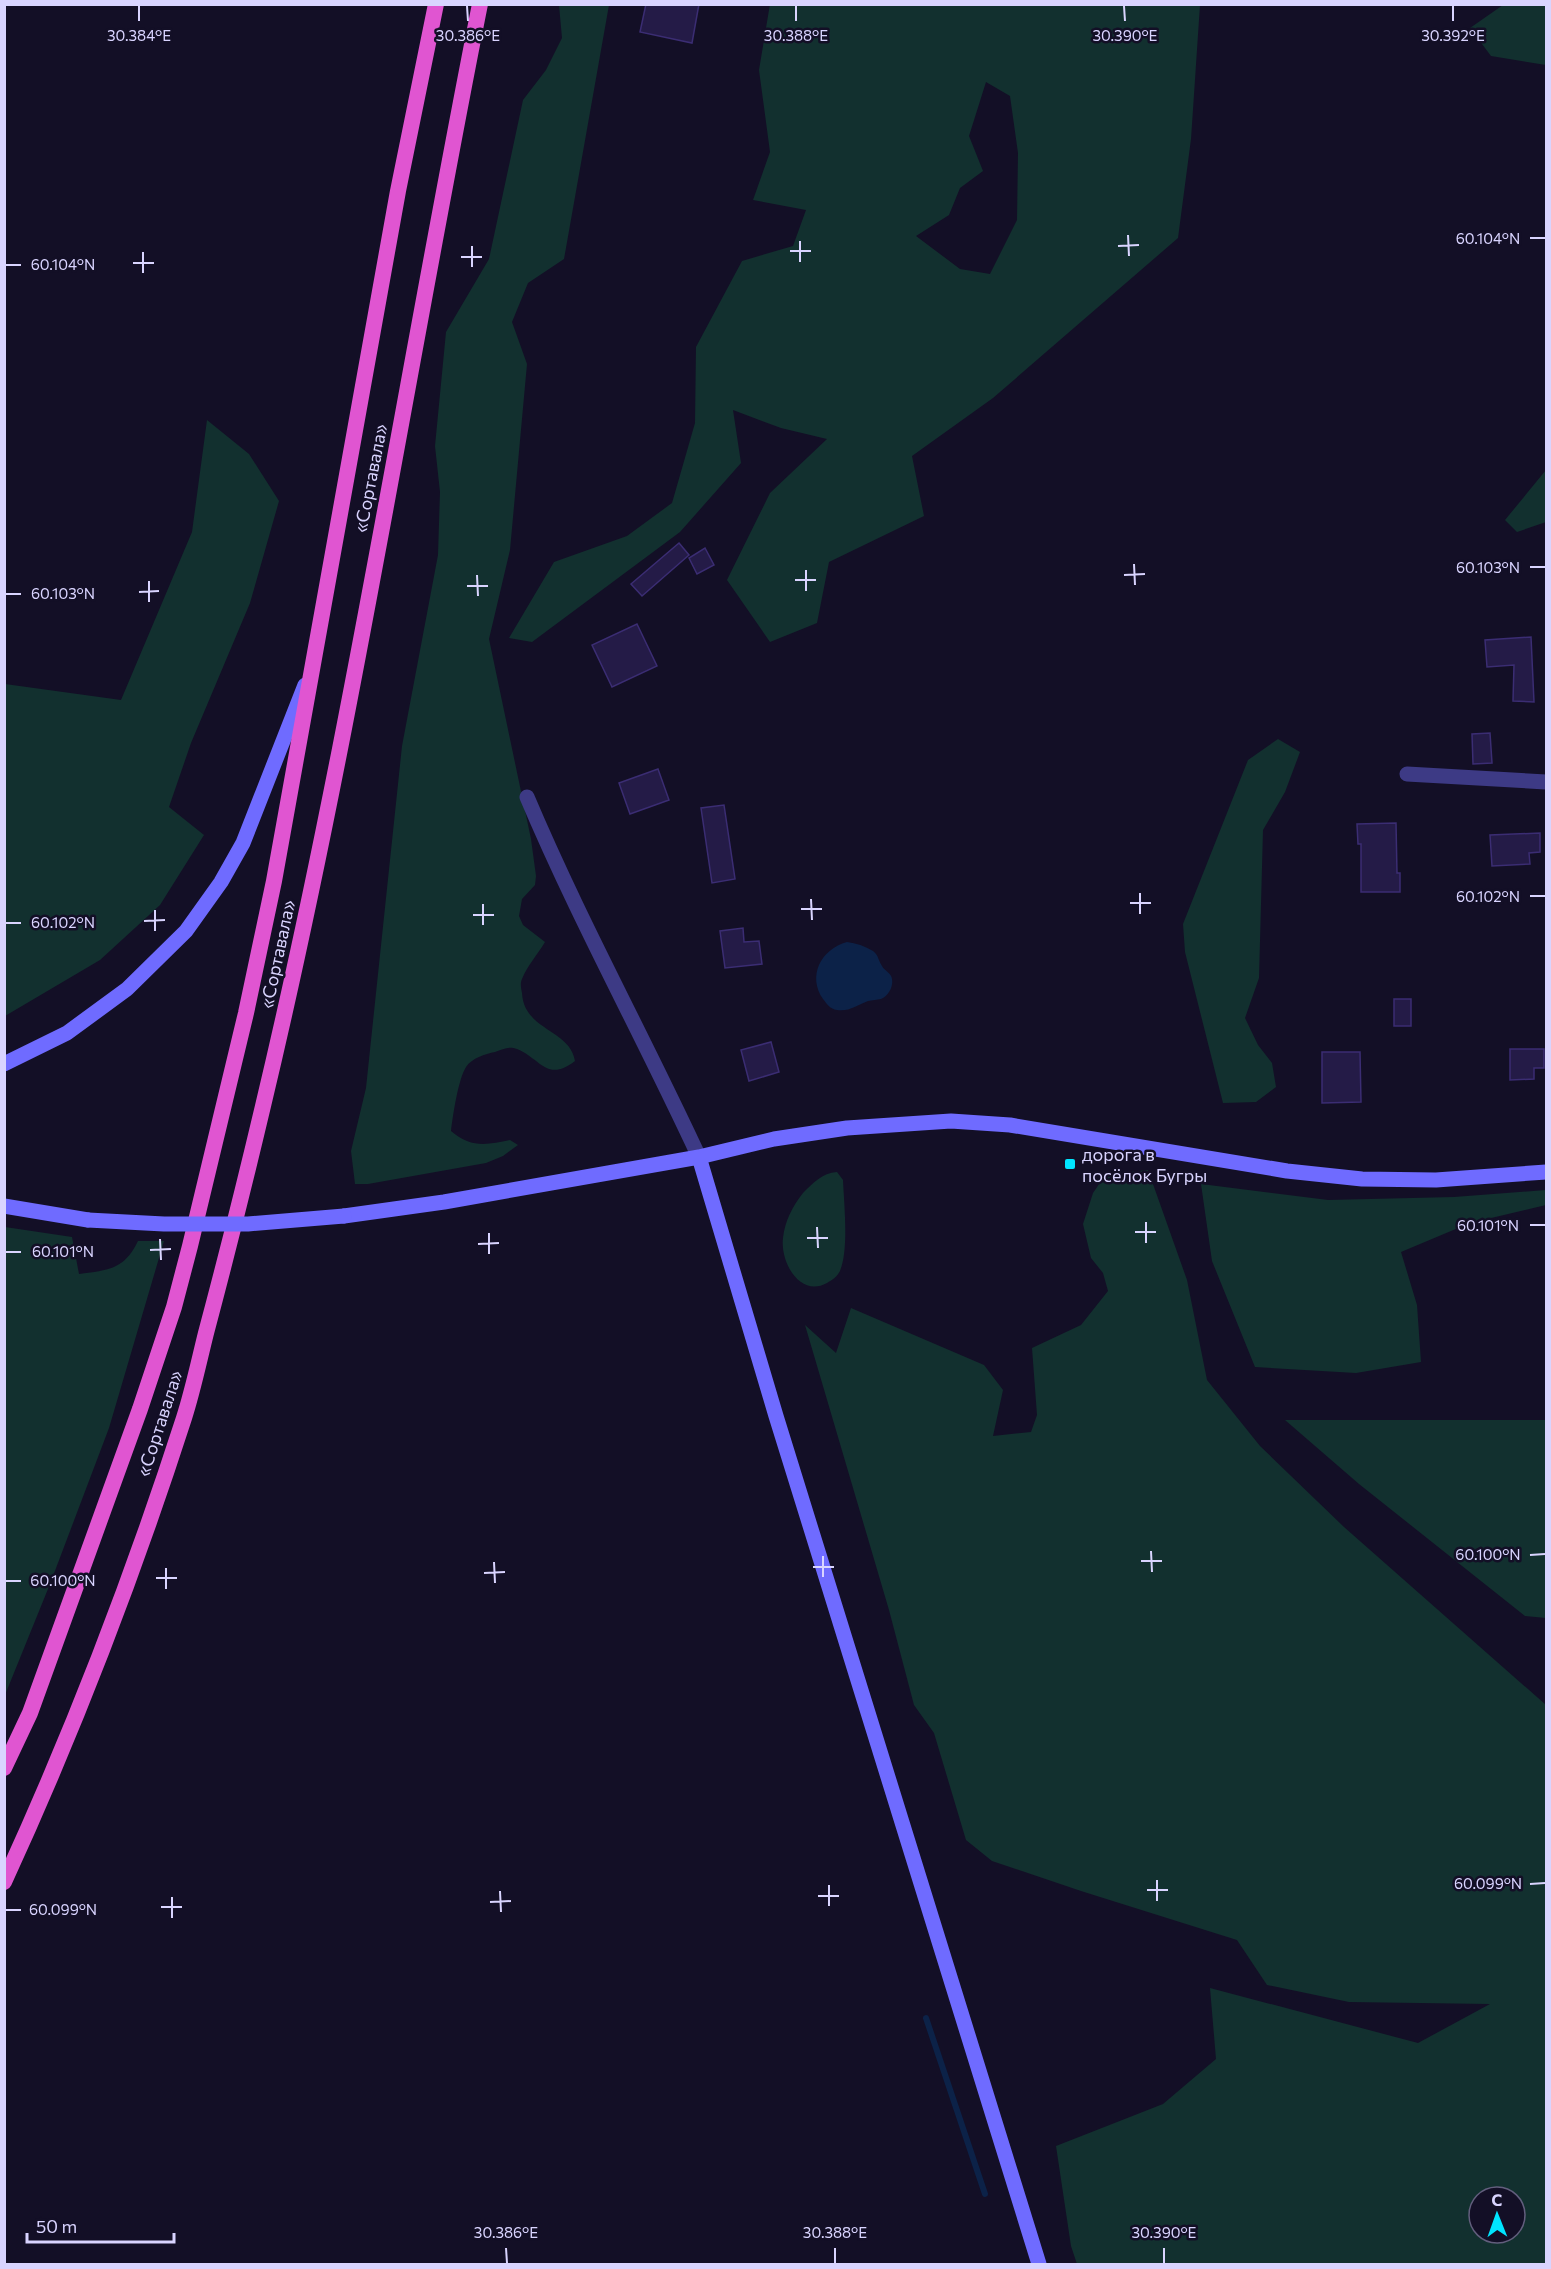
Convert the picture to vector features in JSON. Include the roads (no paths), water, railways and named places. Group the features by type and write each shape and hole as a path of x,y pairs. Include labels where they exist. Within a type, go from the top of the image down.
{"highway":[{"name":"«Сортавала»","path":"4,1768 30,1713 140,1409 174,1307 248,1002 274,881 398,191 436,4"},
{"name":"«Сортавала»","path":"4,1882 52,1779 132,1566 185,1414 228,1249 283,1021 309,896 349,697 442,195 480,4"}],"main road":[{"path":"4,1064 67,1033 127,989 186,932 221,882 243,843 310,674"},
{"path":"4,1206 87,1220 164,1224 248,1224 344,1216 444,1202 699,1157 774,1139 847,1128 951,1121 1021,1126 1287,1170 1362,1179 1436,1180 1546,1172"},
{"path":"699,1157 779,1428 1039,2265"}],"street":[{"path":"1407,774 1546,782"},
{"path":"527,797 559,872 699,1157"}],"water":[{"path":"847,942 873,951 891,976 892,986 889,993 881,999 868,1001 849,1009 837,1010 823,999 818,990 817,973 824,957"}],"waterway":[{"path":"926,2018 985,2194"}],"place":[{"name":"дорога в посёлок Бугры","path":"1070,1164"}]}
